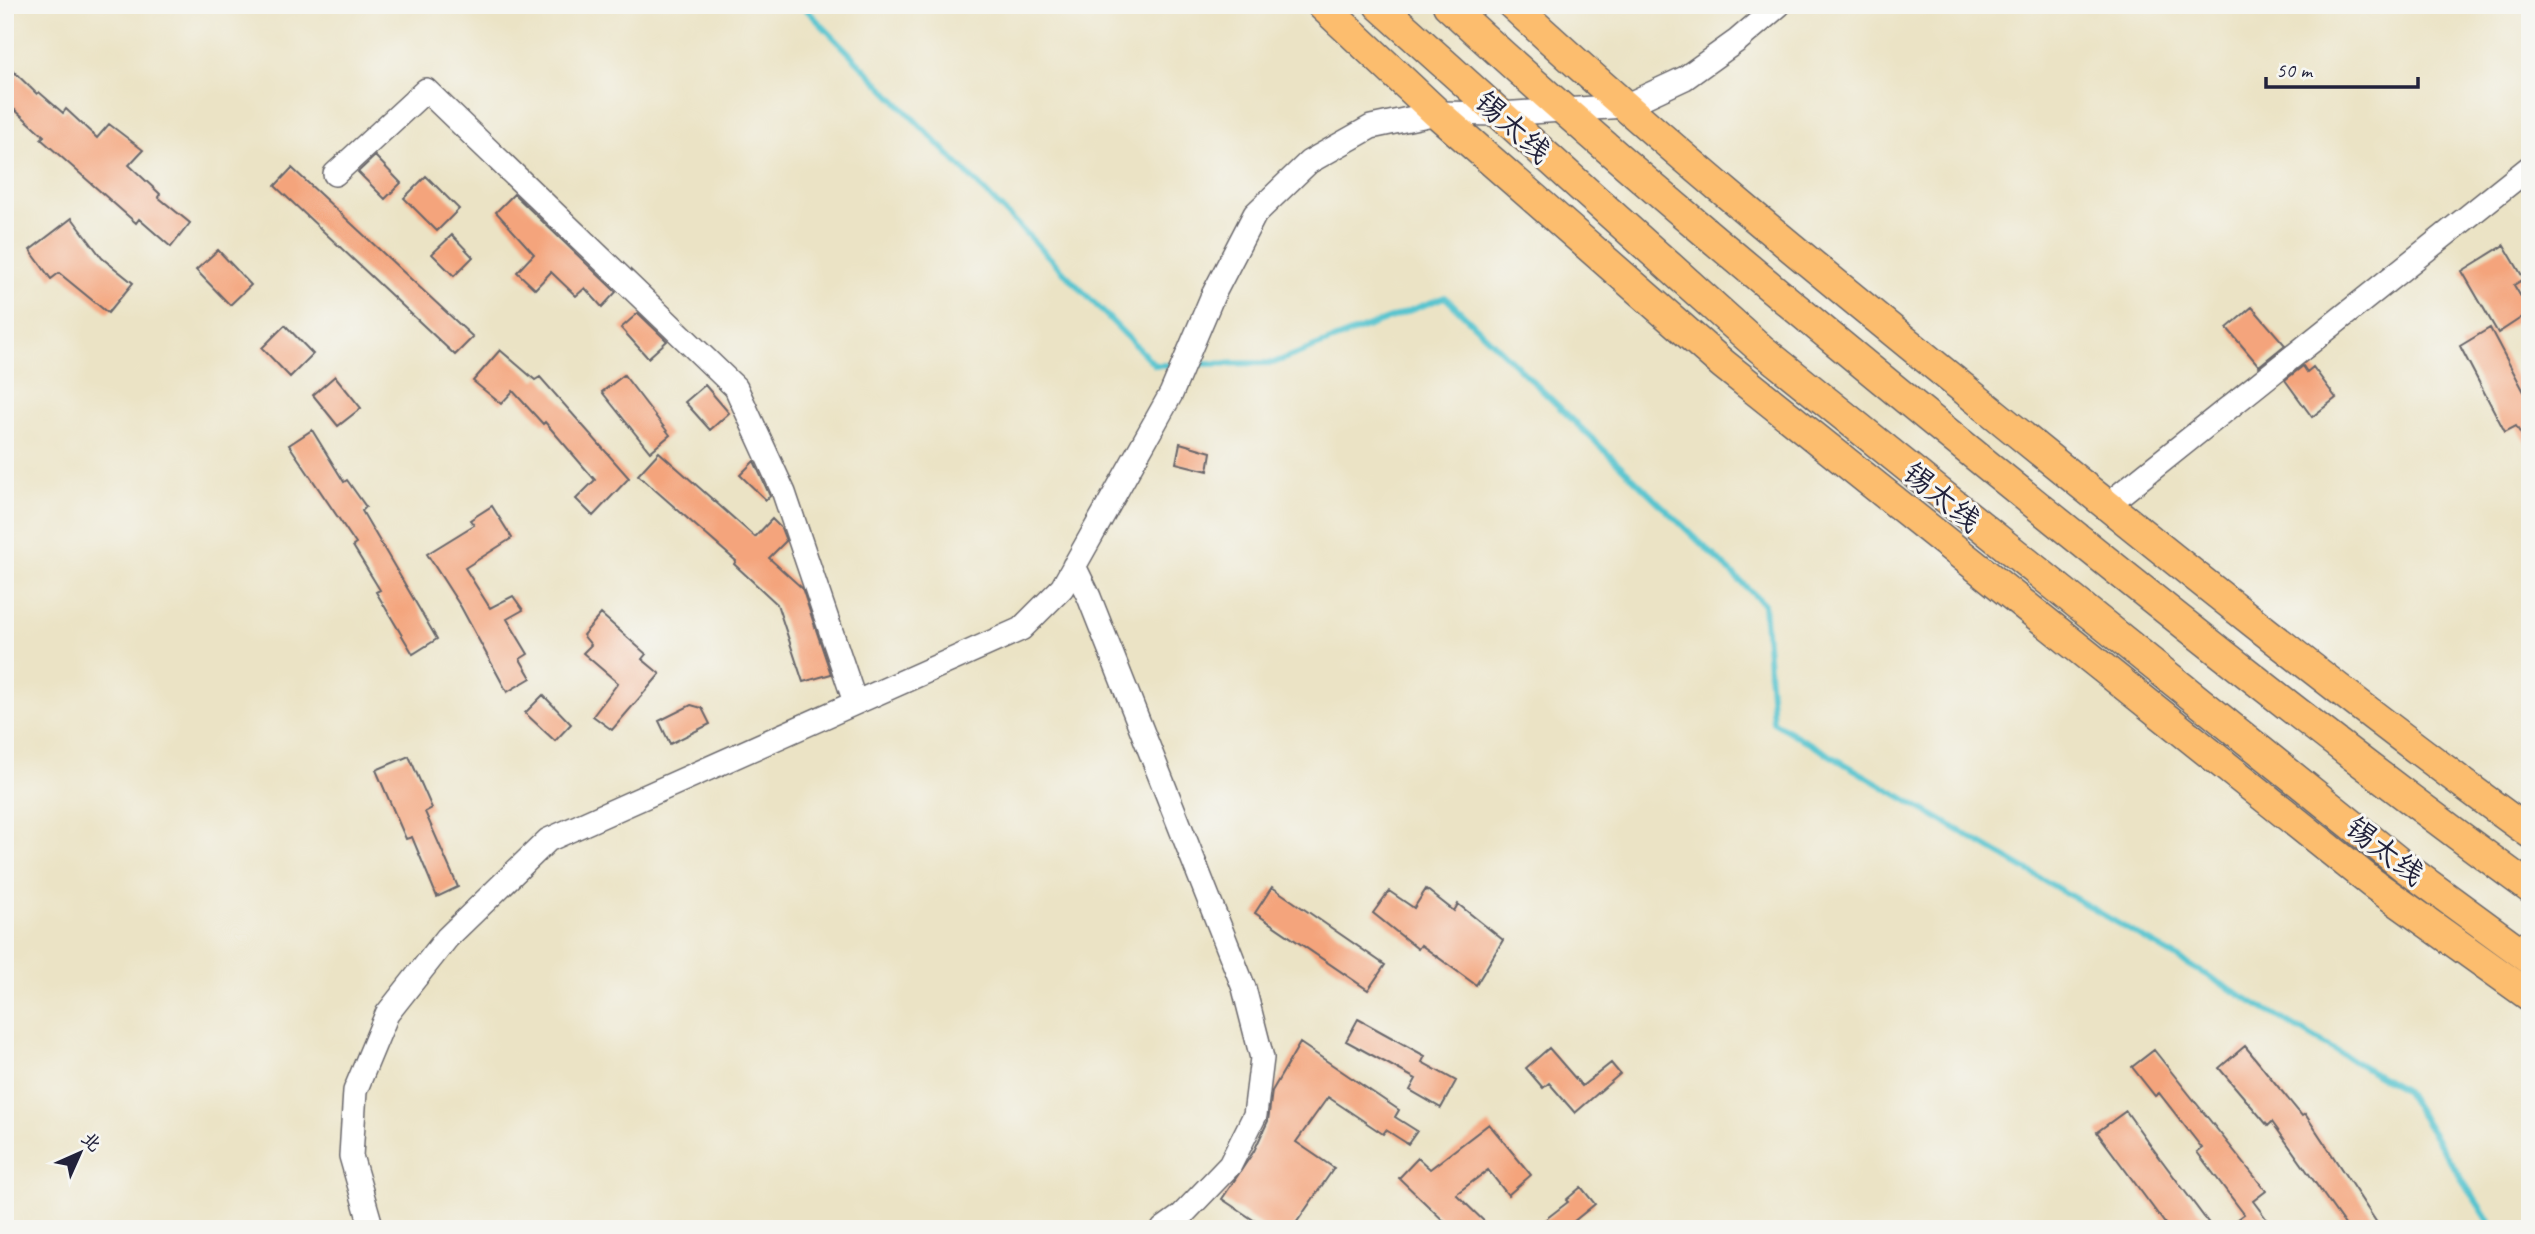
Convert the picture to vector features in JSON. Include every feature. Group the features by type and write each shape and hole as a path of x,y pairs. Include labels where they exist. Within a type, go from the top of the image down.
{"main road":[{"path":"1322,5 1437,113 1723,364 2372,883 2530,996"},
{"name":"锡太线","path":"1379,5 1761,349 2373,842 2530,959"},
{"name":"锡太线","path":"1448,5 1749,272 2079,540 2405,797 2530,888"},
{"path":"1513,5 1778,238 2107,505 2432,761 2530,833"}],"street":[{"path":"372,1229 351,1156 355,1091 387,1014 447,939 548,840 1021,629 1062,588 1171,394 1213,295 1255,214 1309,162 1371,127 1437,113 1499,114 1625,106 1685,78 1738,40 1779,5"},
{"path":"335,174 426,90 737,388 784,493 855,702"},
{"path":"2107,505 2530,167"},
{"path":"1074,566 1089,597 1244,988 1262,1058 1255,1115 1230,1165 1181,1216 1163,1229"}],"building":[{"path":"5,63 37,94 39,92 63,113 66,109 97,138 109,124 143,150 129,165 160,194 158,197 190,223 171,247 139,219 136,223 41,139 44,136 15,110 5,120"},
{"path":"375,156 401,183 385,199 358,172"},
{"path":"292,168 473,337 455,355 275,186"},
{"path":"426,176 459,209 437,231 404,198"},
{"path":"514,194 616,292 602,307 585,288 576,296 551,272 535,289 517,272 534,254 496,212"},
{"path":"72,218 102,258 133,283 108,313 59,273 51,279 30,250"},
{"path":"452,235 473,257 454,276 432,254"},
{"path":"2504,245 2524,279 2514,285 2530,312 2498,333 2462,271"},
{"path":"218,250 251,285 230,305 196,270"},
{"path":"2252,307 2285,345 2259,366 2227,328"},
{"path":"638,313 667,341 648,358 621,328"},
{"path":"285,325 313,354 290,377 262,348"},
{"path":"2490,328 2530,403 2530,449 2516,426 2505,432 2460,346"},
{"path":"500,350 535,380 540,377 629,478 593,516 576,499 595,480 545,422 543,424 513,391 501,404 473,381"},
{"path":"2303,366 2307,372 2313,367 2336,398 2312,417 2285,380"},
{"path":"624,375 670,435 650,452 602,392"},
{"path":"335,376 361,408 338,426 313,395"},
{"path":"705,385 729,413 710,430 685,402"},
{"path":"312,430 344,482 347,480 366,507 362,511 437,639 413,654 376,592 380,590 353,546 356,544 289,445"},
{"path":"1180,443 1211,452 1208,471 1176,463"},
{"path":"659,452 755,537 772,519 781,528 786,541 769,558 802,588 831,674 803,682 777,604 734,564 736,561 638,475"},
{"path":"754,461 770,496 766,500 740,475"},
{"path":"492,506 512,538 465,568 490,608 513,596 523,610 507,619 528,654 520,659 531,678 507,692 461,607 427,554 474,525 470,520"},
{"path":"601,614 646,654 642,659 660,674 612,730 593,716 618,683 583,653 591,645 583,635"},
{"path":"543,695 571,724 555,741 525,713"},
{"path":"691,705 702,708 710,724 670,744 659,721"},
{"path":"409,756 432,808 425,812 458,887 437,897 412,837 406,839 376,770"},
{"path":"1272,887 1385,965 1368,990 1255,913"},
{"path":"1426,889 1454,911 1458,904 1503,940 1476,985 1421,945 1418,949 1373,913 1389,891 1414,908"},
{"path":"1358,1019 1425,1056 1422,1062 1456,1081 1441,1108 1410,1090 1416,1079 1346,1041"},
{"path":"1300,1043 1399,1110 1395,1117 1417,1131 1408,1144 1386,1130 1383,1134 1328,1097 1296,1142 1334,1168 1292,1229 1267,1229 1222,1199 1254,1151 1268,1121 1272,1091"},
{"path":"2245,1046 2302,1116 2305,1114 2381,1229 2348,1229 2272,1122 2268,1126 2219,1068"},
{"path":"1549,1048 1582,1086 1611,1063 1620,1074 1575,1113 1549,1083 1543,1088 1526,1068"},
{"path":"2154,1050 2266,1191 2253,1201 2274,1229 2223,1229 2244,1214 2197,1152 2202,1148 2159,1093 2155,1096 2132,1067"},
{"path":"2126,1111 2213,1229 2169,1229 2097,1132"},
{"path":"1489,1124 1531,1175 1508,1195 1488,1170 1456,1194 1492,1229 1452,1229 1399,1178 1418,1158 1430,1169"},
{"path":"1581,1187 1595,1204 1573,1222 1578,1229 1533,1229 1568,1202 1566,1200"}],"waterway":[{"path":"802,5 1155,365 1178,365"},
{"path":"1189,364 1273,363 1445,297 1764,604 1773,722 2405,1091 2494,1229"}]}
